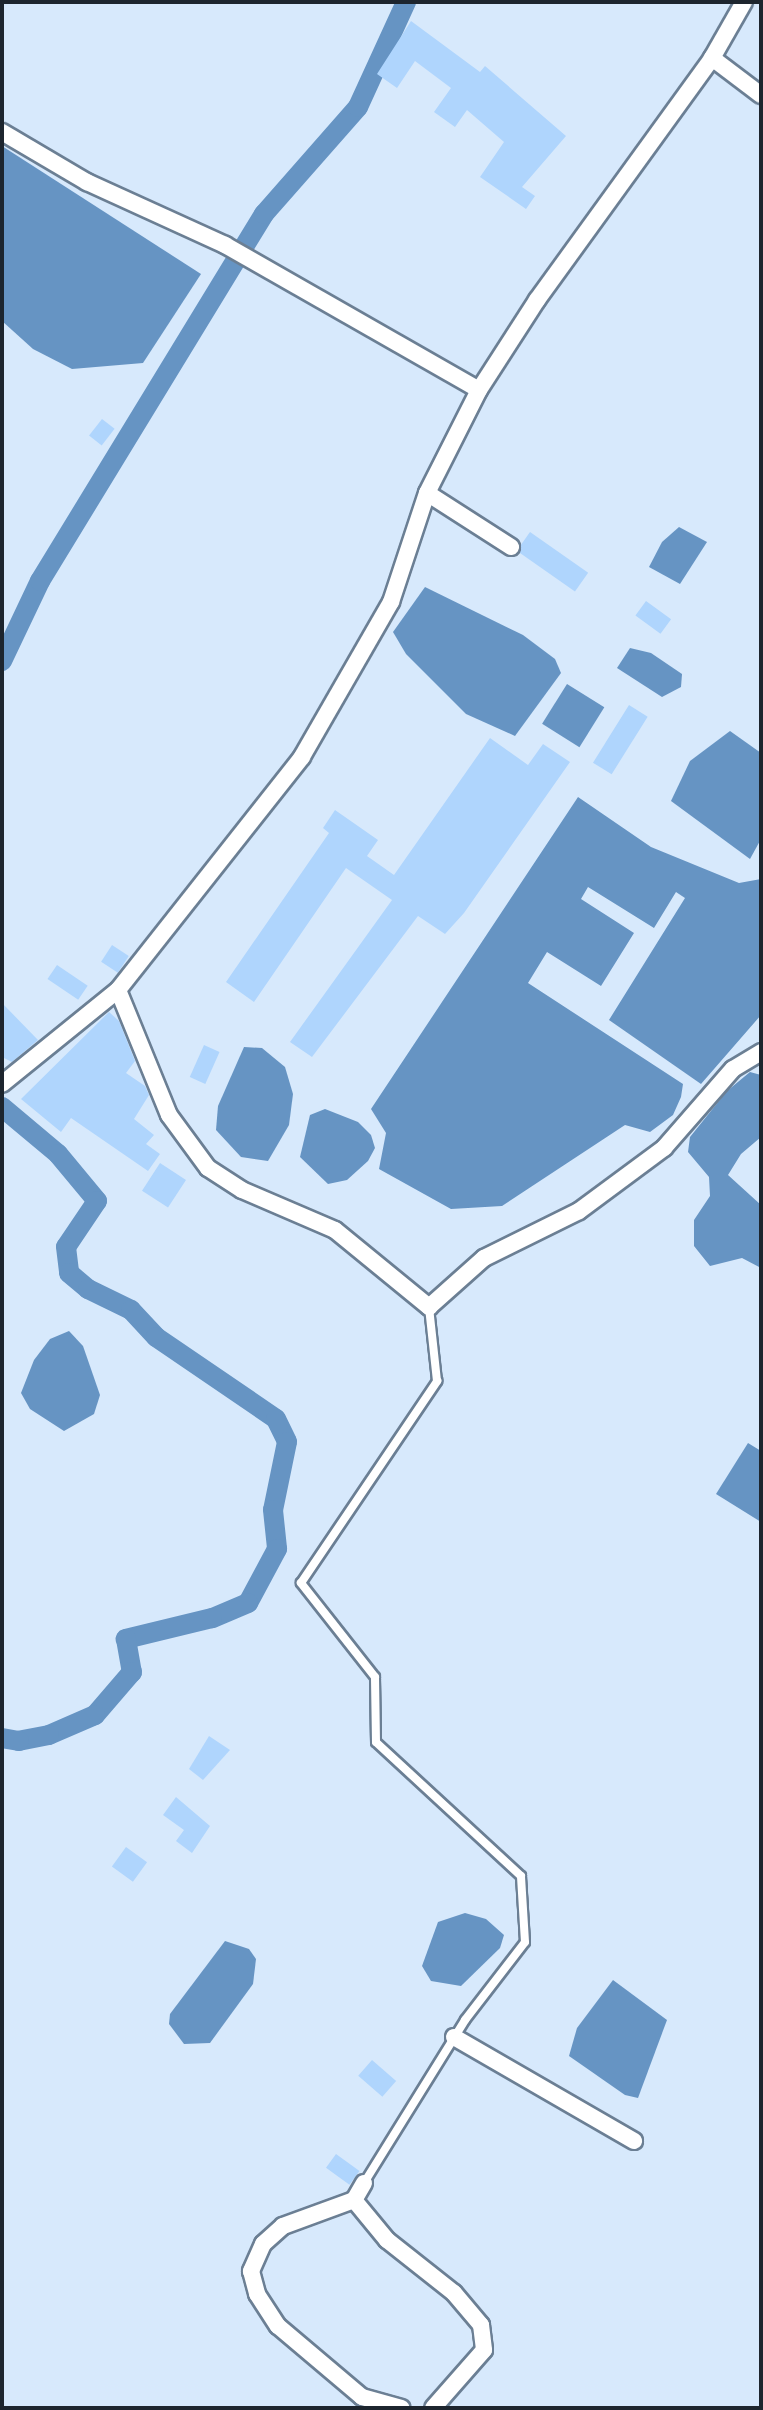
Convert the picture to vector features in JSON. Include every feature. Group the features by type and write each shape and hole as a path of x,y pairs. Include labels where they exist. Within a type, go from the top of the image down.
{"street":[{"path":"2,1084 118,990 302,757 391,602 427,493 479,390 537,300 712,58 744,2"},
{"path":"712,58 761,95"},
{"path":"2,132 87,182 225,245 479,390"},
{"path":"427,493 511,547"},
{"path":"118,990 169,1115 208,1168 242,1190 335,1230 429,1307 484,1258 579,1211 664,1148 733,1069 761,1052"},
{"path":"454,2037 634,2141"},
{"path":"364,2183 354,2200 283,2226 263,2244 251,2271 257,2294 278,2326 362,2397 402,2408"},
{"path":"354,2200 387,2240 454,2293 481,2325 484,2350 433,2408"}],"lane":[{"path":"364,2183 454,2037 525,1942 521,1876 376,1742 375,1677 301,1583 437,1381 429,1307"}],"water":[{"path":"2,146 201,274 143,363 72,369 33,349 2,321"},
{"path":"679,527 707,542 680,584 649,567 662,542"},
{"path":"425,587 523,635 555,659 561,673 515,736 466,714 406,654 393,632"},
{"path":"630,648 651,653 682,674 681,687 662,697 617,668"},
{"path":"567,684 604,707 579,747 542,724"},
{"path":"730,731 761,753 761,839 750,859 671,801 690,761"},
{"path":"578,797 651,847 739,883 761,879 761,1015 701,1084 609,1020 685,898 676,892 654,928 588,887 581,899 634,933 601,986 547,952 528,983 683,1084 681,1097 673,1115 650,1132 625,1125 502,1206 451,1209 379,1169 386,1133 371,1109"},
{"path":"244,1047 262,1048 285,1067 293,1094 289,1125 268,1161 241,1157 216,1130 218,1106"},
{"path":"750,1072 761,1075 761,1137 741,1154 728,1175 761,1205 761,1268 742,1258 710,1266 694,1246 694,1220 710,1196 709,1177 688,1152 690,1137 727,1091"},
{"path":"325,1109 358,1122 371,1135 375,1148 368,1161 347,1180 328,1184 300,1157 310,1115"},
{"path":"69,1331 83,1346 100,1395 94,1414 64,1431 30,1409 21,1393 34,1360 50,1339"},
{"path":"748,1443 761,1451 761,1522 716,1494"},
{"path":"465,1913 486,1919 504,1935 500,1948 461,1986 431,1981 422,1966 438,1922"},
{"path":"225,1941 249,1949 256,1959 253,1984 210,2043 184,2044 169,2024 170,2014"},
{"path":"613,1980 667,2020 638,2098 625,2095 569,2056 577,2028"}],"building":[{"path":"411,21 480,72 485,66 566,136 522,187 535,196 526,209 480,177 504,142 467,110 455,127 434,112 451,88 415,61 397,88 377,74"},
{"path":"102,419 115,429 102,445 89,436"},
{"path":"530,532 588,573 575,592 517,551"},
{"path":"646,601 671,619 660,634 635,616"},
{"path":"629,705 648,717 612,774 593,763"},
{"path":"490,738 528,765 543,744 570,762 464,913 445,934 418,916 312,1057 290,1042 392,900 346,868 254,1002 226,982 329,833 323,828 335,810 378,840 367,856 394,875"},
{"path":"112,945 129,956 118,973 101,962"},
{"path":"57,965 88,986 78,1000 47,979"},
{"path":"2,1003 38,1040 12,1062 2,1057"},
{"path":"109,1012 119,1021 135,1061 126,1073 145,1086 149,1095 134,1119 154,1135 146,1144 160,1154 148,1171 71,1118 61,1132 21,1099"},
{"path":"204,1045 220,1052 205,1084 190,1077"},
{"path":"160,1163 186,1180 168,1208 142,1191"},
{"path":"209,1736 230,1750 203,1780 189,1769"},
{"path":"176,1797 210,1826 192,1853 176,1841 184,1830 163,1815"},
{"path":"126,1847 147,1862 133,1882 112,1866"},
{"path":"372,2060 396,2081 382,2097 358,2076"},
{"path":"336,2154 359,2171 349,2185 326,2168"}],"waterway":[{"path":"2,661 40,581 264,214 358,107 406,2"},
{"path":"2,1107 58,1154 97,1201 66,1247 69,1273 88,1289 131,1310 156,1337 276,1419 287,1442 273,1510 277,1549 248,1603 212,1618 126,1639 132,1672 95,1715 49,1735 19,1741 2,1738"}]}
